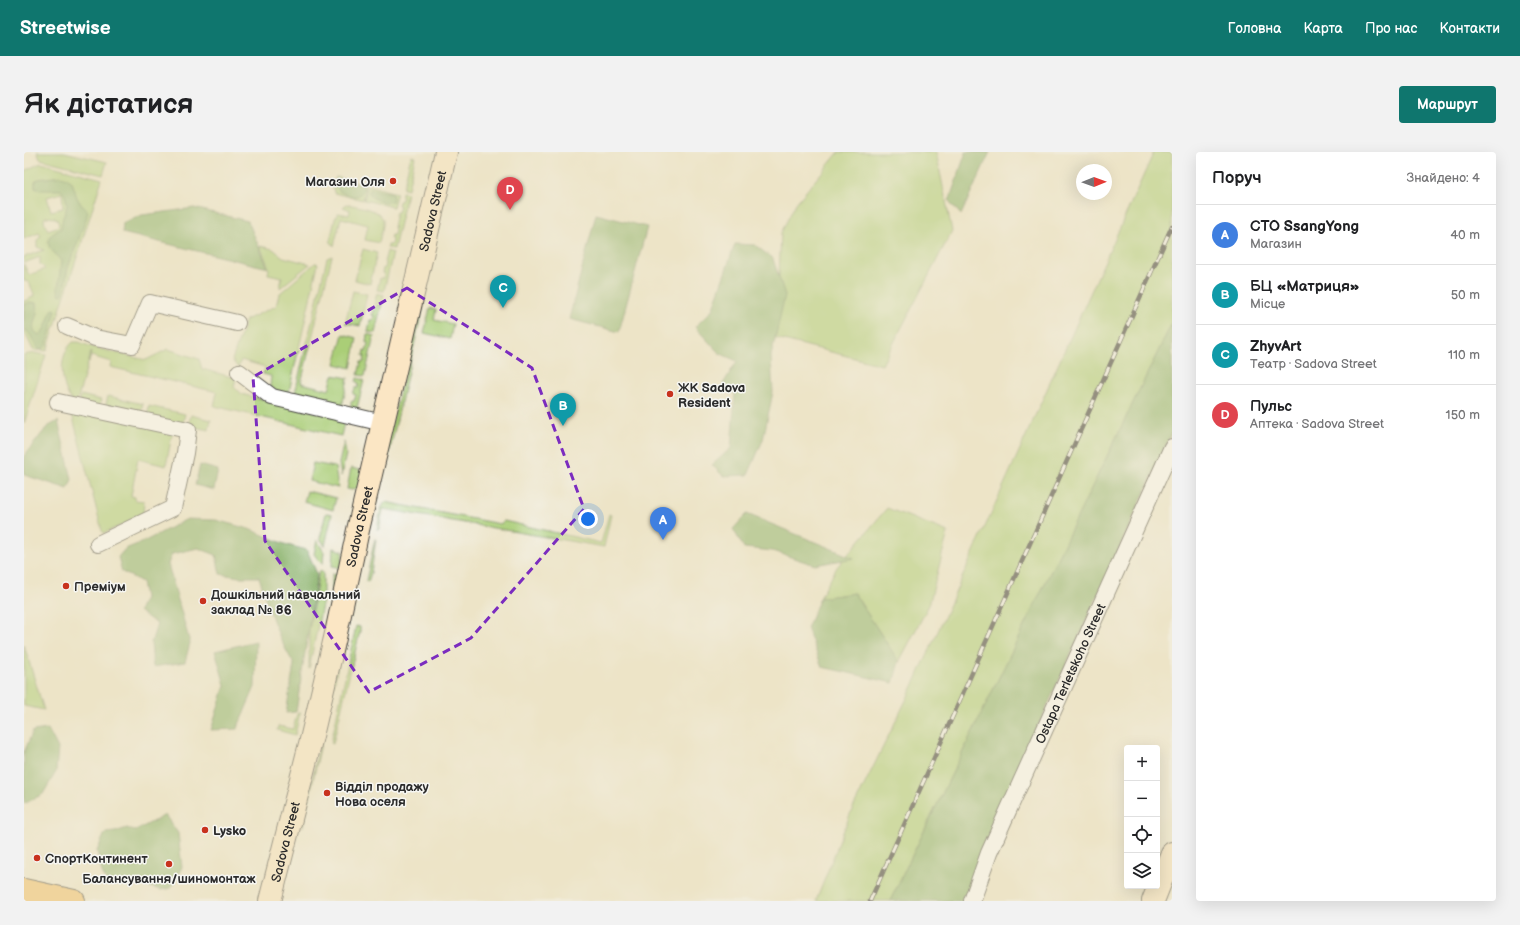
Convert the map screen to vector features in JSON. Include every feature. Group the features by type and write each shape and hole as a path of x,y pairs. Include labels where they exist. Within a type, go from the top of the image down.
{"main road":[{"path":"24,890 74,901"}],"street":[{"name":"Sadova Street","path":"270,901 311,740 446,152"},
{"path":"67,326 95,338 132,345 150,303 237,323"},
{"path":"239,372 272,397 383,423"},
{"path":"58,402 188,430 185,453 173,508 98,544"},
{"name":"Ostapa Terletskoho Street","path":"972,901 992,846 1172,447"},
{"path":"1153,901 1172,854"}],"highlighted area":[{"path":"407,288 532,368 584,509 471,638 369,692 265,541 253,377"}],"green space":[{"path":"37,152 64,152 107,162 103,175 40,159"},
{"path":"839,152 936,152 952,231 882,365 776,338 781,233 796,203"},
{"path":"966,152 990,152 961,215 949,201"},
{"path":"1154,152 1172,152 1172,323 890,901 816,901 851,812 915,682"},
{"path":"411,156 415,157 408,189 403,188"},
{"path":"41,163 102,179 47,351 33,350 24,331 24,301 33,297 34,294 29,282 24,281 24,264 29,275 45,269 40,264 40,257 24,263 24,257 44,250 37,247 37,240 41,236 39,233 24,239 24,171","holes":["62,193 63,208 51,211 47,197","45,217 56,218 59,226 48,230 44,220"]},
{"path":"62,176 70,180 74,186 79,201 88,211 68,268 63,294 61,295 59,294 58,289 61,261 50,248 48,243 50,236 61,228 67,204 65,195 61,190 40,190 35,188 35,182 38,179"},
{"path":"336,177 366,185 363,200 334,193 333,188"},
{"path":"339,181 362,185 364,188 359,195 350,196 339,191 336,186"},
{"path":"368,185 397,193 393,207 364,200"},
{"path":"371,189 392,193 392,202 375,199 370,195 369,192"},
{"path":"402,192 407,193 394,249 387,248 388,245 391,245 391,235 394,235 395,227 393,227 396,212 398,212 400,206 398,205 399,201 401,201 403,196 401,195"},
{"path":"346,204 368,209 378,213 381,216 383,226 379,243 365,240 368,225 341,218 334,246 330,241 335,219 338,213 349,215 350,210 343,207"},
{"path":"194,208 248,221 268,268 122,233 123,223 142,215"},
{"path":"596,214 647,227 619,332 569,319"},
{"path":"735,244 755,245 773,259 785,295 771,356 773,392 763,440 748,475 723,476 712,465 731,448 735,394 723,384 737,361 719,353 695,327 712,310"},
{"path":"260,246 273,249 283,257 310,264 280,288 282,277 268,274 269,268"},
{"path":"363,249 377,253 370,284 355,280"},
{"path":"387,251 393,253 384,291 377,290 380,278 383,278 384,274 382,273 383,268 385,268 386,263 384,262"},
{"path":"332,256 301,383 329,390 333,375 348,378 342,407 294,397 327,258"},
{"path":"315,263 318,264 288,396 270,387 271,376 263,374 265,367 241,360 238,368 232,360 246,320 276,306 279,294"},
{"path":"353,291 367,294 360,326 345,323"},
{"path":"377,293 384,295 375,333 368,332 370,320 373,320 373,310 375,310 377,304 374,304"},
{"path":"30,302 36,303 37,312 34,328 40,335 52,310 56,310 47,344 42,349 37,348 24,325 24,305"},
{"path":"423,307 386,467 381,466 421,308"},
{"path":"430,308 436,310 434,320 453,324 450,339 424,333"},
{"path":"1172,323 1172,432 994,823 964,901 890,901"},
{"path":"343,334 357,338 351,368 335,364"},
{"path":"367,334 374,336 365,376 358,375 361,362 364,362 364,350 366,351 368,343 366,342"},
{"path":"73,342 79,342 92,347 146,360 168,349 199,359 202,369 236,378 234,387 241,394 345,419 341,436 214,406 217,392 110,367 111,362 91,356 89,362 91,352 76,405 67,392 62,374 64,356"},
{"path":"35,353 46,355 24,424 24,355"},
{"path":"357,378 364,380 356,412 353,411 351,401 354,401 356,395 353,394 355,388 358,388 359,383 356,382"},
{"path":"81,395 101,400 99,407 80,402"},
{"path":"108,396 143,404 140,417 105,408"},
{"path":"149,406 185,414 182,426 147,418"},
{"path":"76,411 173,430 166,466 138,459 131,496 135,497 135,500 144,501 143,516 104,533 102,531 72,414"},
{"path":"191,415 211,420 209,430 188,426"},
{"path":"58,421 72,479 68,489 24,475 24,456 47,427"},
{"path":"344,442 346,454 341,476 339,463"},
{"path":"313,463 335,467 338,488 309,481"},
{"path":"200,465 218,470 214,490 195,485"},
{"path":"351,468 364,471 359,488 352,490 347,489"},
{"path":"307,491 336,498 333,510 304,502"},
{"path":"385,502 500,524 504,521 601,543 609,514 611,515 604,547 383,509 379,530 377,530 381,509"},
{"path":"887,508 948,532 929,605 899,662 854,593 820,598 837,567"},
{"path":"326,513 332,514 325,546 320,538"},
{"path":"747,514 854,558 815,565 772,551 744,548 733,529"},
{"path":"187,519 216,520 249,529 287,545 307,550 317,574 296,712 286,713 294,664 282,643 259,577 239,577 220,574 216,555 198,548 172,554 168,564 190,643 185,662 153,667 151,643 157,624 139,611 145,598 142,582 122,572 118,557 125,549 145,541"},
{"path":"375,539 371,573 368,582 366,581"},
{"path":"317,540 324,552 323,563 320,562 314,554"},
{"path":"333,548 343,551 341,568 332,566"},
{"path":"319,571 323,572 323,600 309,669 309,631"},
{"path":"332,574 339,575 328,621 332,599"},
{"path":"854,593 899,662 893,683 822,667 807,628 820,598"},
{"path":"356,626 360,627 360,631 333,744 331,743"},
{"path":"256,641 255,687 237,729 211,730 225,685 215,651"},
{"path":"24,645 44,710 24,706"},
{"path":"340,656 303,827 338,658"},
{"path":"300,712 295,735 277,730 278,726 293,729 297,714"},
{"path":"48,729 58,748 56,772 43,794 24,804 24,752 33,731"},
{"path":"165,815 178,833 182,867 171,888 161,890 147,886 107,882 102,872 97,851 105,833 115,832 127,828 135,831"}],"railway":[{"path":"870,901 1172,226"}],"place":[{"name":"Магазин Оля","path":"393,181"},
{"name":"Пульс","path":"510,210"},
{"name":"ZhyvArt","path":"503,308"},
{"name":"ЖК Sadova Resident","path":"670,394"},
{"name":"БЦ «Матриця»","path":"563,426"},
{"name":"СТО SsangYong","path":"663,540"},
{"name":"Преміум","path":"66,586"},
{"name":"Дошкільний навчальний заклад № 86","path":"203,601"},
{"name":"Відділ продажу Нова оселя","path":"327,793"},
{"name":"Lysko","path":"205,830"},
{"name":"СпортКонтинент","path":"37,858"},
{"name":"Балансування/шиномонтаж","path":"169,864"}]}
